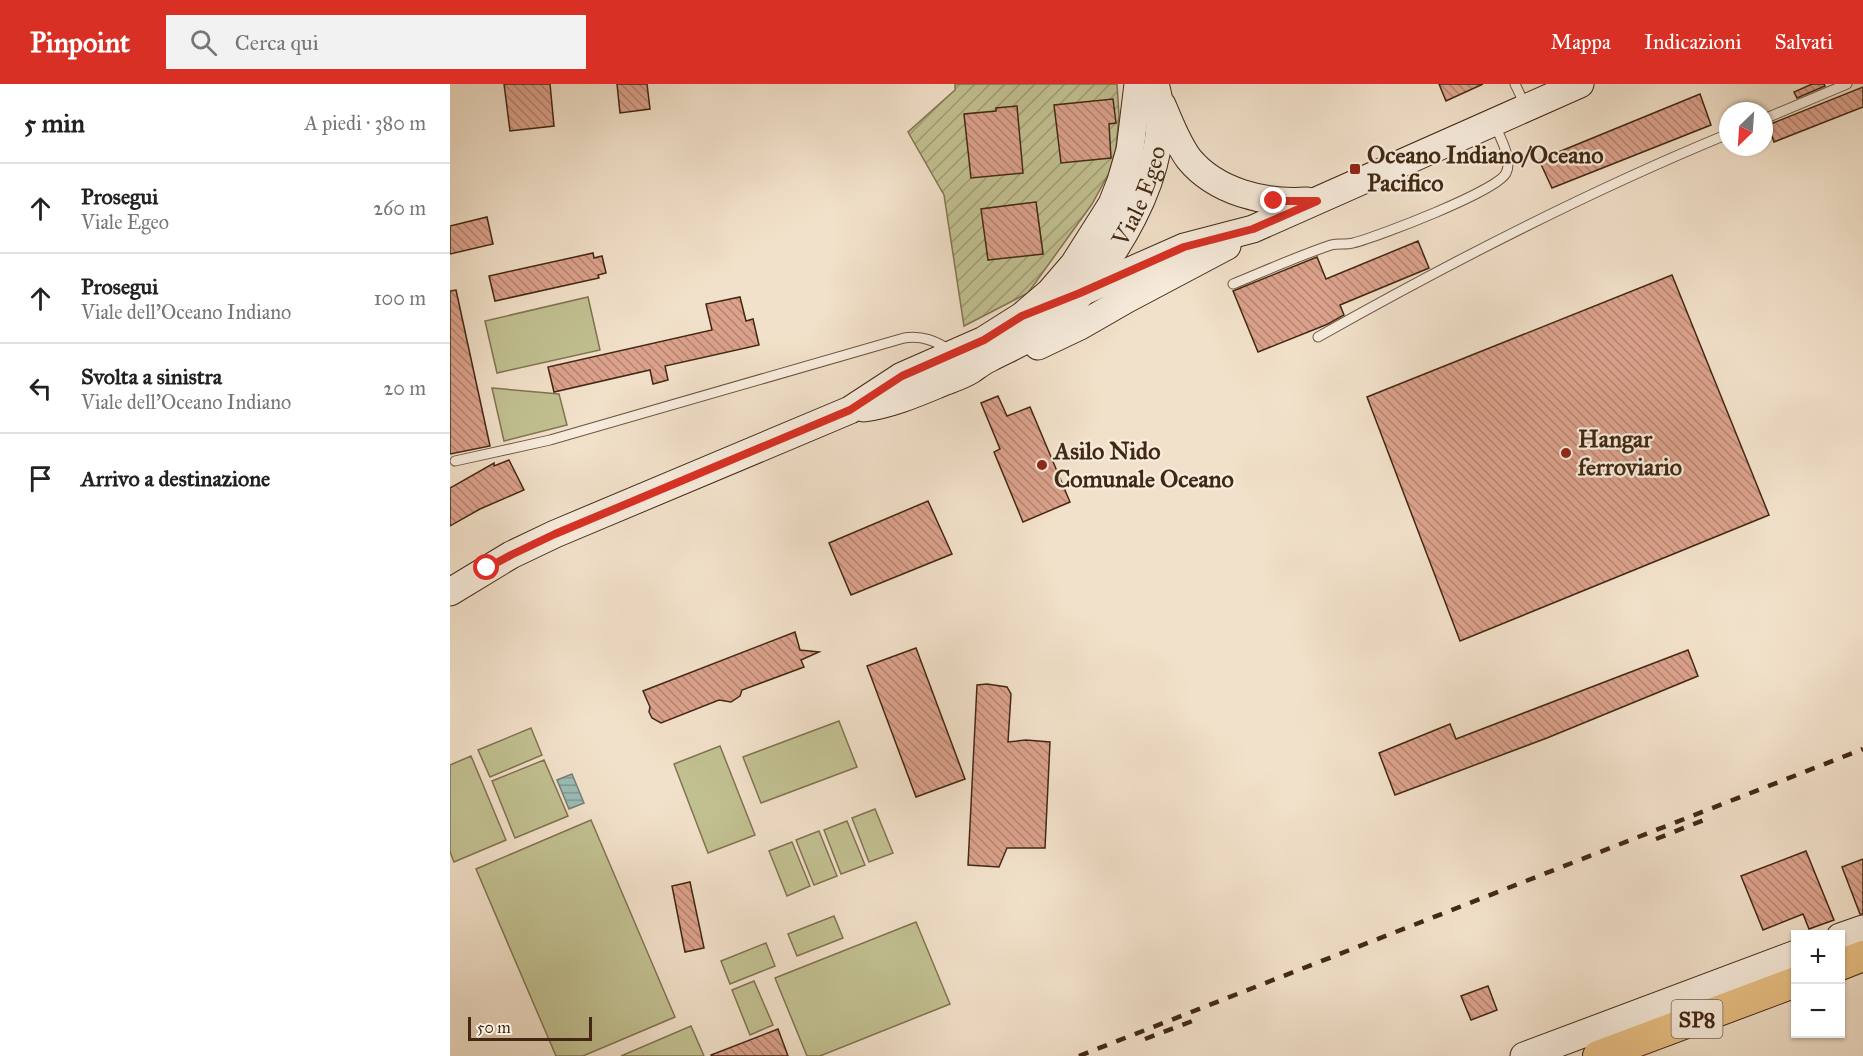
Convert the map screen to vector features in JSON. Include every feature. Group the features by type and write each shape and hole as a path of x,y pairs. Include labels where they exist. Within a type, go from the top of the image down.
{"main road":[{"path":"963,362 995,365 1031,350 1206,258 1253,229 1494,123 1521,96 1580,84"},
{"path":"1151,89 1184,152 1209,176 1228,187 1254,197 1292,202 1317,201"},
{"name":"Viale Egeo","path":"450,592 511,555 555,534 850,410 895,401 963,362 1050,292 1074,264 1105,216 1121,181 1151,89"},
{"name":"Viale Egeo","path":"963,362 987,359 1028,339 1046,327 1080,293 1119,243 1140,202 1157,146 1160,114 1151,89"},
{"path":"1080,293 1184,247 1253,229"},
{"path":"1074,264 1076,283 1080,293 1089,300 1108,302 1127,299"},
{"name":"Viale Egeo","path":"1022,316 1080,293"},
{"path":"1845,935 1863,928"},
{"path":"1524,1056 1791,956"},
{"path":"1845,963 1863,956"},
{"name":"SP8","path":"1598,1056 1791,984"}],"lane":[{"path":"1773,115 1847,84"},
{"path":"1233,284 1333,245 1353,243 1455,205 1496,183 1506,174 1508,167 1506,154 1494,123"},
{"path":"1318,337 1554,212 1664,160 1719,138"},
{"path":"455,461 550,440 904,338 930,339 963,362"}],"shaded area":[{"path":"955,84 1117,84 1119,115 1116,148 1109,173 1092,204 1028,293 964,326 944,195 908,132 955,90","holes":["1036,202 1043,253 988,260 982,209"]},
{"path":"588,297 600,350 497,373 485,321"},
{"path":"492,388 559,394 567,425 504,441"},
{"path":"839,721 857,767 761,803 743,757"},
{"path":"531,728 542,755 490,777 478,750"},
{"path":"720,746 755,835 708,853 674,764"},
{"path":"471,756 506,840 454,862 450,852 450,765"},
{"path":"544,760 568,816 515,838 492,781"},
{"path":"875,809 893,853 869,862 852,818"},
{"path":"591,820 675,1017 583,1056 556,1056 476,869"},
{"path":"847,821 865,865 841,874 824,830"},
{"path":"819,831 837,876 814,885 796,840"},
{"path":"792,842 810,886 787,896 769,851"},
{"path":"834,916 843,938 797,956 788,934"},
{"path":"916,922 950,1004 820,1056 807,1056 775,978"},
{"path":"766,943 775,966 730,984 721,961"},
{"path":"754,981 773,1025 750,1035 732,990"},
{"path":"691,1026 704,1056 621,1056"}],"water":[{"path":"572,774 584,803 569,809 557,780"}],"building":[{"path":"504,84 550,84 554,126 510,131"},
{"path":"617,84 647,84 650,109 620,113"},
{"path":"1439,84 1483,84 1446,101"},
{"path":"1812,84 1824,84 1825,86 1797,98 1794,92"},
{"path":"1863,87 1863,107 1774,142 1773,123"},
{"path":"1700,94 1711,125 1552,188 1539,160"},
{"path":"1113,99 1116,123 1109,124 1111,158 1061,163 1054,105"},
{"path":"1017,106 1023,173 971,178 964,114 996,111 996,108"},
{"path":"1036,202 1043,254 988,260 981,209"},
{"path":"487,217 493,244 450,254 450,226"},
{"path":"1418,241 1429,268 1340,305 1344,315 1328,324 1258,352 1233,291 1317,257 1326,279"},
{"path":"593,253 594,258 602,256 606,273 598,275 599,278 495,301 489,276"},
{"name":"Hangar ferroviario","path":"1672,275 1769,515 1460,641 1367,397"},
{"path":"456,290 490,446 450,454 450,291"},
{"path":"740,297 746,321 753,319 759,345 665,366 668,380 653,384 650,370 554,392 548,367 712,330 706,304"},
{"name":"Asilo Nido Comunale Oceano","path":"998,396 1007,416 1030,407 1070,502 1023,522 994,452 1000,449 981,403"},
{"path":"509,460 524,490 480,509 450,526 450,488 494,463 494,466"},
{"path":"928,501 952,554 851,595 829,543"},
{"path":"795,632 800,650 819,652 801,660 804,667 742,690 740,696 731,702 719,700 661,723 652,718 643,691"},
{"path":"916,648 965,779 916,797 867,666"},
{"path":"1688,650 1698,676 1547,738 1395,795 1379,753 1450,724 1456,739"},
{"path":"977,685 1007,687 1011,694 1008,742 1026,740 1050,742 1045,848 1007,848 999,867 968,865"},
{"path":"1806,851 1834,920 1809,929 1803,914 1763,930 1741,876"},
{"path":"1863,859 1863,914 1860,914 1842,867"},
{"path":"690,882 704,948 685,952 672,886"},
{"path":"1488,986 1497,1010 1471,1020 1461,996"},
{"path":"778,1029 788,1056 711,1056 711,1055"}],"railway":[{"path":"1079,1056 1863,749"},
{"path":"1656,839 1709,818"},
{"path":"1145,1039 1195,1020"}],"place":[{"name":"Oceano Indiano/Oceano Pacifico","path":"1355,169"},
{"name":"Hangar ferroviario","path":"1566,453"},
{"name":"Asilo Nido Comunale Oceano","path":"1042,465"}],"route":[{"path":"487,568 555,534 850,410 902,376 984,340 1022,316 1184,247 1253,229 1317,201 1274,201"}]}
